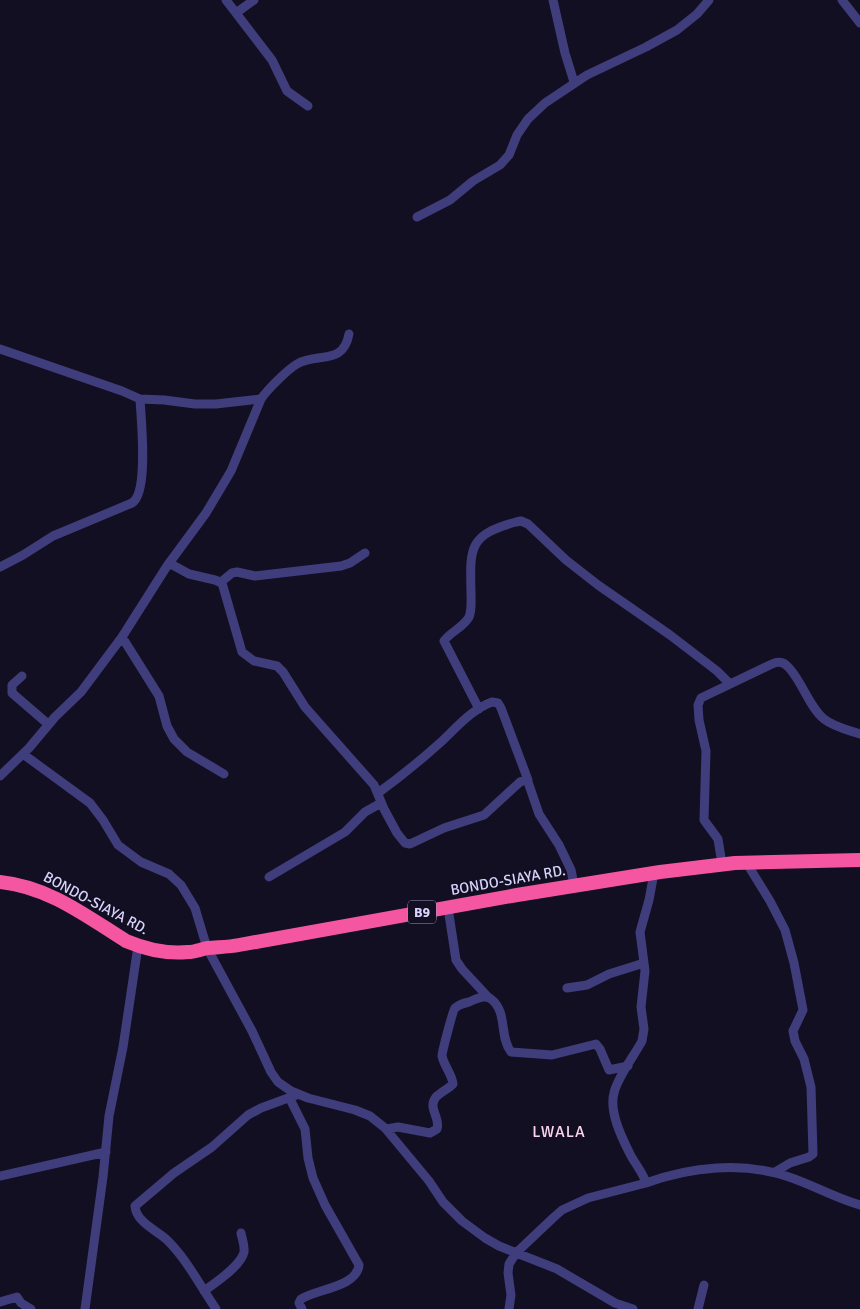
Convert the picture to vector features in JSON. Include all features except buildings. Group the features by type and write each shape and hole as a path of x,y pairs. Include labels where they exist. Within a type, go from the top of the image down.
{"highway":[{"name":"BONDO-SIAYA RD.","path":"0,882 31,888 60,899 126,941 138,946 177,953 232,946 574,885 654,873 746,862 860,860"}],"street":[{"path":"226,0 272,60 287,91 308,106"},
{"path":"236,13 254,0"},
{"path":"553,0 565,54 574,82"},
{"path":"417,217 450,200 473,181 500,165 509,155 517,135 528,119 545,103 574,82 646,47 688,23 709,0"},
{"path":"842,0 860,23"},
{"path":"0,776 23,754 48,724 81,692 122,637 169,563 201,521 231,470 261,400 268,390 296,364 332,356 341,351 347,342 349,334"},
{"path":"0,349 122,391 140,400 206,405 261,400"},
{"path":"0,567 52,536 137,500 140,488 144,440 140,400"},
{"path":"479,709 444,641 469,617 471,602 470,562 476,543 486,532 521,521 528,524 566,560 598,585 670,635 717,671 729,683"},
{"path":"221,582 232,573 237,572 255,576 341,566 350,563 365,552"},
{"path":"169,563 193,576 221,582"},
{"path":"221,582 242,652 254,661 280,668 306,707 370,780 378,792 397,833 405,843 410,844 444,828 481,817 489,812 520,782 524,779 528,780"},
{"path":"122,637 159,696 167,726 174,739 187,752 224,774"},
{"path":"722,864 718,840 704,820 706,750 700,726 698,705 701,698 776,662 783,663 792,673 822,718 860,734"},
{"path":"22,676 12,685 12,693 48,724"},
{"path":"378,792 413,767 479,709 492,702 498,703 539,814 559,845 571,870 574,885"},
{"path":"23,754 90,803 118,845 141,862 174,877 195,908 207,948 252,1031 275,1079 282,1086 299,1094 364,1113 377,1121 387,1129 450,1209 490,1241 557,1269 615,1303 633,1309"},
{"path":"269,877 345,832 365,812 381,802"},
{"path":"746,862 779,917 790,948 803,1010 794,1027 794,1034 804,1059 811,1087 813,1154 790,1163 775,1172"},
{"path":"646,1183 629,1153 614,1107 614,1092 642,1041 644,1033 640,1008 645,976 640,929 649,900 654,873"},
{"path":"448,908 456,960 462,969 495,1003 503,1021 507,1046 511,1052 552,1055 596,1044 609,1070 628,1066"},
{"path":"85,1309 112,1102 123,1047 138,946"},
{"path":"567,988 587,985 609,974 644,964"},
{"path":"387,1129 398,1127 430,1133 437,1129 438,1124 434,1110 434,1100 453,1084 442,1054 452,1013 459,1005 482,997 488,997"},
{"path":"216,1309 183,1258 166,1239 149,1227 137,1213 135,1206 174,1173 212,1147 248,1116 261,1108 290,1099 299,1094"},
{"path":"290,1099 305,1129 308,1158 313,1178 325,1205 359,1265 356,1274 348,1282 301,1299 299,1303 302,1309"},
{"path":"0,1176 106,1152"},
{"path":"509,1309 511,1295 508,1270 509,1264 516,1253 562,1210 588,1198 692,1170 745,1169 775,1172 860,1205"},
{"path":"204,1291 226,1275 242,1257 244,1244 241,1232"},
{"path":"698,1309 704,1285"},
{"path":"0,1302 17,1297 21,1303 31,1309"}],"district":[{"name":"LWALA","path":"559,1131"}]}
